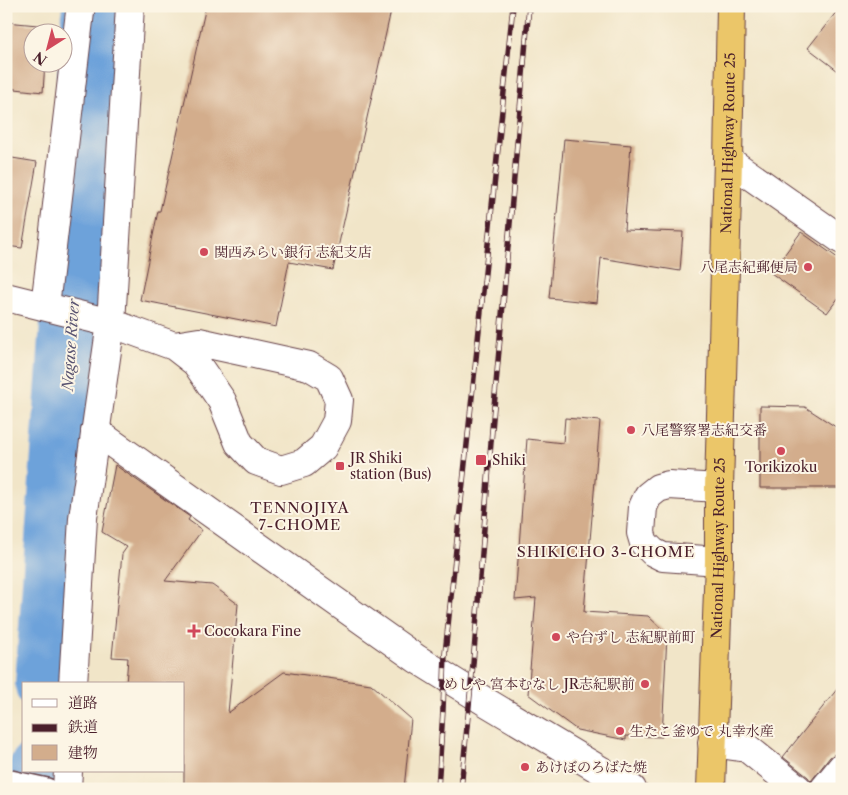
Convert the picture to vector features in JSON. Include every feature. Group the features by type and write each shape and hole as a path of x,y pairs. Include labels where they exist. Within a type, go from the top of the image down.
{"highway":[{"name":"National Highway Route 25","path":"711,789 731,6"}],"street":[{"path":"73,682 83,518 111,323 130,6"},
{"path":"45,306 80,12"},
{"path":"728,160 842,240"},
{"path":"6,297 111,323 174,346 196,363 222,401 239,443 256,461 281,470 304,463 323,446 337,421 339,400 329,378 309,366 199,342 174,346"},
{"path":"95,431 417,659 632,789"},
{"path":"718,561 663,557 653,552 644,543 641,533 643,507 648,496 658,488 669,484 719,488"},
{"path":"712,743 747,748 798,789"},
{"path":"824,789 842,767"},
{"path":"67,789 68,772"}],"lane":[{"path":"6,780 47,789"}],"building":[{"path":"206,6 392,6 333,270 289,262 276,327 140,300 158,211 160,211"},
{"path":"842,6 842,74 808,48"},
{"path":"6,22 22,24 22,72 44,72 43,92 6,88"},
{"path":"564,139 631,145 624,230 683,232 680,271 601,258 597,303 549,298"},
{"path":"6,157 37,162 22,248 6,246"},
{"name":"八尾志紀郵便局","path":"801,232 842,261 842,293 827,313 771,273"},
{"path":"760,406 805,407 842,431 842,488 760,488"},
{"path":"565,418 600,421 584,612 648,616 667,634 662,737 626,736 626,740 577,730 528,694 536,598 515,600 527,439 563,443"},
{"path":"115,465 190,517 188,520 202,530 165,581 212,585 238,604 228,713 284,672 371,684 411,719 404,789 184,789 185,682 126,682 128,658 112,657 122,554 127,547 102,532"},
{"path":"842,683 842,750 830,757 811,781 783,757"}],"waterway":[{"name":"Nagase River","path":"48,682 95,6"},
{"name":"Nagase River","path":"40,789 41,772"}],"railway":[{"path":"438,789 445,654 513,6"},
{"path":"461,789 529,6"}],"place":[{"name":"関西みらい銀行 志紀支店","path":"204,252"},
{"name":"八尾志紀郵便局","path":"808,267"},
{"name":"八尾警察署志紀交番","path":"631,430"},
{"name":"Torikizoku","path":"781,451"},
{"name":"Shiki","path":"481,460"},
{"name":"JR Shiki station (Bus)","path":"340,466"},
{"name":"Cocokara Fine","path":"194,631"},
{"name":"や台ずし 志紀駅前町","path":"556,637"},
{"name":"めしや 宮本むなし JR志紀駅前","path":"645,684"},
{"name":"生たこ釜ゆで 丸幸水産","path":"620,731"},
{"name":"あけぼのろばた焼","path":"525,767"}],"district":[{"name":"TENNOJIYA 7-CHOME","path":"300,516"},
{"name":"SHIKICHO 3-CHOME","path":"606,552"}]}
